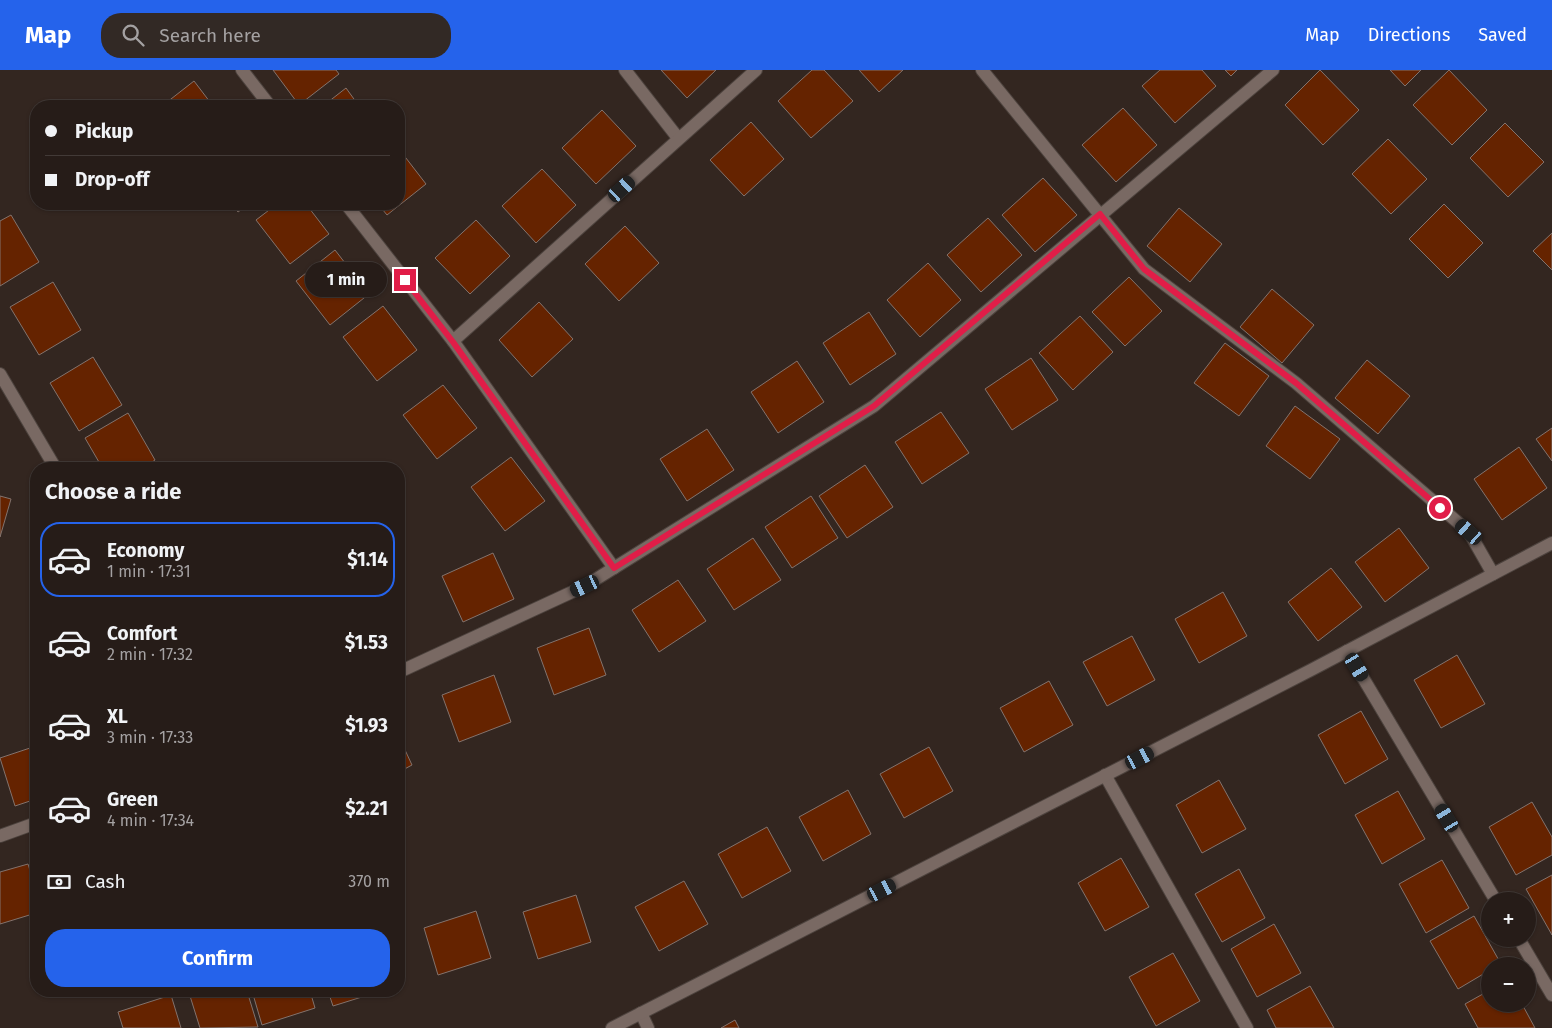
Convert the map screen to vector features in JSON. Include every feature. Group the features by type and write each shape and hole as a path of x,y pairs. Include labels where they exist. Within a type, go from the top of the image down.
{"street":[{"path":"242,70 265,100"},
{"path":"625,70 678,138"},
{"path":"453,342 678,138 756,70"},
{"path":"982,70 1144,269 1296,383 1469,532 1493,574"},
{"path":"405,669 585,586 874,406 1273,70"},
{"path":"351,210 453,342 614,568"},
{"path":"0,374 52,462"},
{"path":"612,1028 1347,651 1552,543"},
{"path":"1347,651 1491,892"},
{"path":"1105,775 1247,1028"},
{"path":"0,836 30,825"},
{"path":"1524,947 1552,995"},
{"path":"640,1014 648,1028"}],"building":[{"path":"273,70 336,70 339,74 305,100 295,100"},
{"path":"661,70 716,70 687,98"},
{"path":"812,70 824,70 853,101 811,138 778,101"},
{"path":"859,70 903,70 879,92"},
{"path":"1160,70 1202,70 1216,86 1175,123 1142,86"},
{"path":"1225,70 1237,70 1231,76"},
{"path":"1320,70 1359,110 1323,145 1285,105"},
{"path":"1390,70 1421,70 1405,86"},
{"path":"1449,70 1487,110 1452,145 1413,105"},
{"path":"194,81 208,100 170,100"},
{"path":"346,88 355,100 331,100"},
{"path":"1123,108 1157,145 1116,182 1082,145"},
{"path":"602,110 636,146 596,184 562,148"},
{"path":"751,122 784,159 744,196 710,160"},
{"path":"1505,123 1544,162 1508,197 1470,158"},
{"path":"1388,139 1427,179 1391,214 1352,174"},
{"path":"405,157 426,184 405,201"},
{"path":"542,169 576,205 536,243 502,206"},
{"path":"1043,178 1077,215 1035,252 1002,215"},
{"path":"1444,204 1483,243 1448,278 1409,239"},
{"path":"1179,208 1222,244 1190,282 1147,246"},
{"path":"269,210 311,210 329,234 290,264 256,220"},
{"path":"383,210 393,210 387,215"},
{"path":"11,215 39,262 0,286 0,221"},
{"path":"988,218 1022,255 981,292 947,255"},
{"path":"476,220 510,256 470,294 435,258"},
{"path":"625,226 659,263 619,301 585,264"},
{"path":"1552,233 1552,270 1533,251"},
{"path":"335,250 369,294 330,325 296,281"},
{"path":"928,263 961,300 920,337 887,300"},
{"path":"1129,277 1162,311 1125,346 1092,312"},
{"path":"53,282 81,330 39,355 10,307"},
{"path":"1272,289 1314,325 1282,363 1240,327"},
{"path":"539,302 573,339 532,377 499,340"},
{"path":"383,306 417,350 377,381 343,337"},
{"path":"869,312 896,354 850,385 823,343"},
{"path":"1080,316 1113,352 1073,390 1039,353"},
{"path":"1225,343 1269,376 1239,416 1194,383"},
{"path":"93,357 122,405 79,431 50,383"},
{"path":"1031,358 1058,400 1012,430 985,389"},
{"path":"1367,360 1410,396 1378,434 1335,398"},
{"path":"797,361 824,402 778,433 751,392"},
{"path":"443,385 477,428 437,459 403,415"},
{"path":"1295,406 1340,439 1310,479 1266,446"},
{"path":"941,412 969,453 922,484 895,442"},
{"path":"128,413 155,460 152,462 99,462 85,438"},
{"path":"1552,428 1552,461 1536,439"},
{"path":"707,429 734,470 687,501 660,459"},
{"path":"1519,447 1547,488 1502,520 1474,479"},
{"path":"511,457 545,501 505,531 471,487"},
{"path":"865,465 893,507 847,538 819,496"},
{"path":"0,496 11,499 0,537"},
{"path":"811,496 838,538 792,568 765,527"},
{"path":"1399,528 1429,568 1385,602 1355,562"},
{"path":"753,538 781,580 734,610 707,569"},
{"path":"493,553 514,599 463,622 442,576"},
{"path":"1331,568 1362,607 1318,641 1288,602"},
{"path":"678,580 706,621 659,652 632,610"},
{"path":"1223,592 1247,636 1199,663 1175,619"},
{"path":"589,628 606,675 554,695 537,648"},
{"path":"1132,636 1155,680 1107,706 1083,662"},
{"path":"1457,655 1485,704 1441,728 1414,680"},
{"path":"494,675 511,722 459,742 442,695"},
{"path":"1049,681 1073,725 1024,752 1000,708"},
{"path":"1361,711 1388,759 1345,784 1318,735"},
{"path":"929,747 953,791 904,818 880,774"},
{"path":"30,748 30,801 15,806 0,758"},
{"path":"405,750 412,765 405,769"},
{"path":"1219,780 1246,829 1202,853 1176,805"},
{"path":"848,790 871,834 823,861 799,817"},
{"path":"1398,791 1425,839 1382,864 1355,815"},
{"path":"1532,802 1552,837 1552,855 1516,875 1489,827"},
{"path":"767,827 791,871 742,898 718,854"},
{"path":"1121,858 1149,907 1105,931 1078,883"},
{"path":"1442,860 1469,908 1426,933 1399,884"},
{"path":"28,864 30,870 30,915 0,924 0,872"},
{"path":"1239,869 1265,918 1222,942 1195,894"},
{"path":"1552,875 1552,935 1536,907 1536,892 1528,892 1526,889"},
{"path":"684,881 708,924 659,951 635,907"},
{"path":"576,895 591,942 538,959 523,912"},
{"path":"476,911 491,958 438,975 424,928"},
{"path":"1474,916 1481,928 1481,947 1491,947 1497,957 1481,957 1481,975 1458,989 1430,941"},
{"path":"1274,924 1301,973 1257,997 1231,949"},
{"path":"1173,953 1200,1001 1156,1026 1129,977"},
{"path":"1310,986 1334,1028 1276,1028 1267,1010"},
{"path":"1481,995 1481,1012 1526,1012 1535,1028 1478,1028 1465,1004"},
{"path":"165,997 172,997 181,1028 123,1028 118,1012"},
{"path":"190,997 249,997 258,1027 200,1028"},
{"path":"254,997 312,997 315,1008 262,1025"},
{"path":"330,997 362,997 333,1006"},
{"path":"735,1020 739,1028 721,1028"}],"route":[{"path":"405,280 453,342 614,568 874,406 1100,214 1144,269 1296,383 1440,508"}]}
